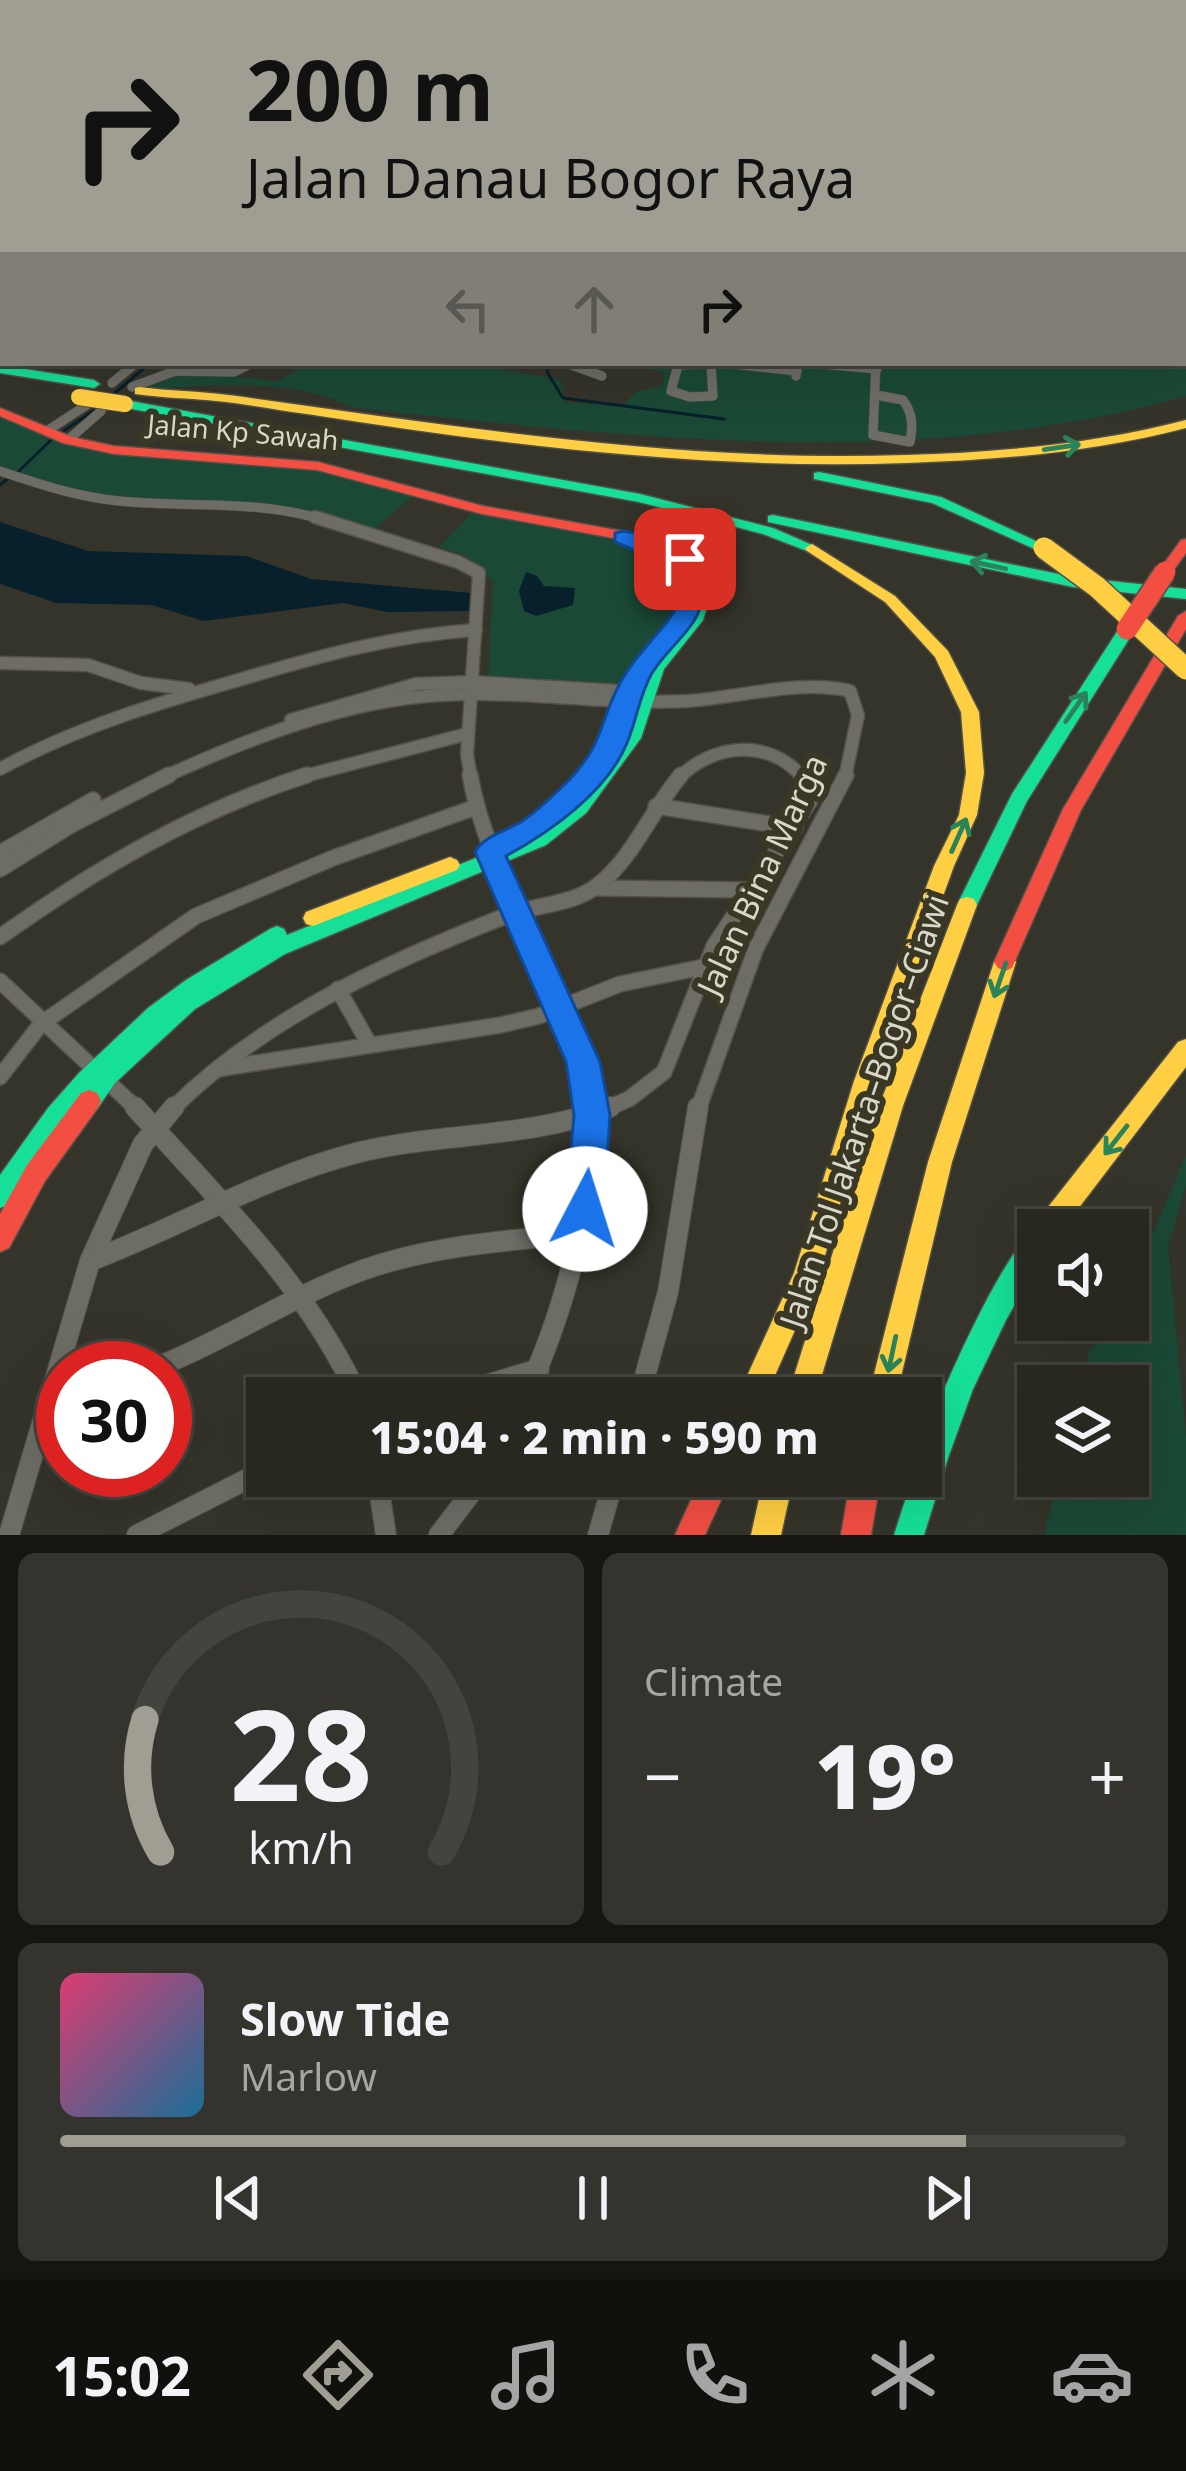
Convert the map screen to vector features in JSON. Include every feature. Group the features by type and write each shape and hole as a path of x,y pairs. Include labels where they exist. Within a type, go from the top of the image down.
{"main road":[{"path":"0,369 310,437 640,498 780,536 824,554 890,599 919,627 954,677 970,712 974,773 968,815 944,866 865,1081 806,1276 760,1377"},
{"path":"0,384 114,395 318,430 453,440 637,466 883,485 959,506 1044,548 1097,587 1186,669"},
{"path":"114,395 216,396 433,434 689,460 931,460 1077,446 1186,424"},
{"name":"Jalan Kp Sawah","path":"0,412 58,436 139,454 318,466 482,510 639,538 677,553 692,566 704,590 695,620 636,698"},
{"path":"310,437 565,476 1073,583 1186,595"},
{"name":"Jalan Tol Jakarta–Bogor–Ciawi","path":"808,1377 926,1012 965,911 1005,824 1186,543"},
{"path":"887,1377 930,1195 1016,930 1079,794 1186,616"},
{"path":"0,1239 101,1071 148,1014 228,959 388,887 492,856 558,810 614,744 636,698"},
{"path":"1062,1209 1186,1049"},
{"path":"0,1196 51,1118 101,1071"},
{"path":"909,1535 931,1456 961,1380 995,1305 1017,1272"},
{"path":"690,1535 707,1497"},
{"path":"766,1535 774,1497"},
{"path":"856,1535 862,1497"}],"street":[{"path":"58,436 114,395 134,366"},
{"path":"58,436 114,395 175,371 234,372 246,366"},
{"path":"574,366 602,376"},
{"path":"678,366 671,391 690,398 712,396 720,366"},
{"path":"733,366 796,376 797,371 742,366"},
{"path":"876,366 873,435 910,442 915,419 911,410 903,400 877,395"},
{"path":"2,472 145,505 266,507 301,513 458,562 479,573 467,734 476,807 492,856 562,1006 583,1062 592,1115 590,1185 581,1233 535,1377"},
{"path":"0,769 68,735 191,690 401,636 476,630"},
{"path":"0,663 88,665 141,683 191,690"},
{"path":"127,713 141,683"},
{"name":"Jalan Bina Marga","path":"0,853 79,806 188,757 383,690 473,688 675,702 842,686 855,696 857,743 850,769 757,946 698,1108 666,1319 646,1377"},
{"name":"Jalan Bina Marga","path":"0,869 88,812 206,759 378,704 473,688"},
{"path":"0,937 128,850 189,822 385,750 467,734"},
{"path":"86,1263 146,1242 273,1178 323,1160 466,1131 553,1124 592,1115 643,1090 675,1054 703,968 749,890 795,828 811,799 809,781 798,768 762,753 718,752 703,758 656,806 634,848 595,888"},
{"path":"656,806 795,828"},
{"path":"0,1077 41,1024 196,916 333,858 476,807"},
{"path":"69,1341 86,1263 108,1208 153,1128 249,1039 338,989 516,911 595,888 749,890"},
{"path":"217,1069 501,1025 620,984 703,968"},
{"path":"0,981 41,1024 101,1071 228,1202 306,1297 336,1343 350,1377"},
{"path":"338,989 368,1042"},
{"path":"192,1355 363,1270 440,1250 581,1233"},
{"path":"520,1377 539,1369"},
{"path":"9,1535 36,1456"},
{"path":"136,1535 246,1480"},
{"path":"380,1497 386,1535"},
{"path":"440,1535 468,1497"},
{"path":"598,1535 609,1497"}],"green space":[{"path":"305,366 474,366 561,380 564,402 623,405 636,392 662,386 665,373 637,366 1186,366 1186,396 1084,420 980,434 772,442 563,429 354,408 301,390 272,387 128,390 178,371 278,381"},
{"path":"0,412 100,447 318,466 417,492 368,535 301,513 117,501 0,471"},
{"path":"472,513 637,547 666,562 685,580 686,610 629,686 488,681 493,581 464,555 439,547"},
{"path":"1186,1155 1186,1185 1168,1247 1186,1438 1186,1535 1044,1535 1054,1497 1149,1497 1149,1365 1086,1365 1090,1349 1101,1341 1149,1341 1149,1242"}],"water":[{"path":"0,522 88,551 246,556 311,579 471,593 471,611 388,612 343,603 203,621 152,605 56,603 0,584"},
{"path":"526,572 544,586 575,588 573,605 536,616 524,611 519,591"}],"waterway":[{"path":"115,393 146,366"},
{"path":"550,366 547,372 563,398 724,419"},
{"path":"62,432 99,407"},
{"path":"18,472 54,437"},
{"path":"0,485 10,477"}],"traffic: fast":[{"path":"0,369 94,384"},
{"path":"125,404 640,498 768,531 812,548"},
{"path":"819,476 936,500 1044,548"},
{"path":"773,519 1073,582 1186,594"},
{"path":"89,1101 107,1076 187,1002 278,948 539,840 579,808 632,738 656,668 695,620 704,590 685,559 667,551"},
{"path":"967,905 1019,799 1126,631"},
{"path":"0,1196 56,1116 120,1046 194,986 277,935"},
{"path":"909,1535 962,1383 1017,1273"}],"traffic: slow":[{"path":"139,391 585,447 764,460 1005,454 1096,444 1186,424"},
{"path":"79,397 125,404"},
{"path":"760,1377 806,1276 865,1081 944,866 968,815 975,773 970,712 942,655 890,599 812,548"},
{"path":"1044,548 1097,587 1186,669"},
{"path":"544,820 614,744 629,691 651,656"},
{"path":"313,918 450,865"},
{"path":"807,1377 891,1106 967,905"},
{"path":"887,1377 940,1162 1005,962"},
{"path":"1062,1209 1186,1049"},
{"path":"766,1535 774,1497"}],"traffic: jam":[{"path":"0,412 68,440 114,450 318,466 482,510 639,538 667,551"},
{"path":"1165,572 1186,543"},
{"path":"1127,629 1165,572"},
{"path":"1005,962 1072,809 1186,616"},
{"path":"0,1239 36,1173 89,1101"},
{"path":"690,1535 707,1497"},
{"path":"856,1535 862,1497"}],"route":[{"path":"585,1209 592,1115 583,1062 490,852 534,828 580,785 614,744 629,691 648,659 688,617 693,596 684,570 662,553 623,537 652,542 685,559"}]}
